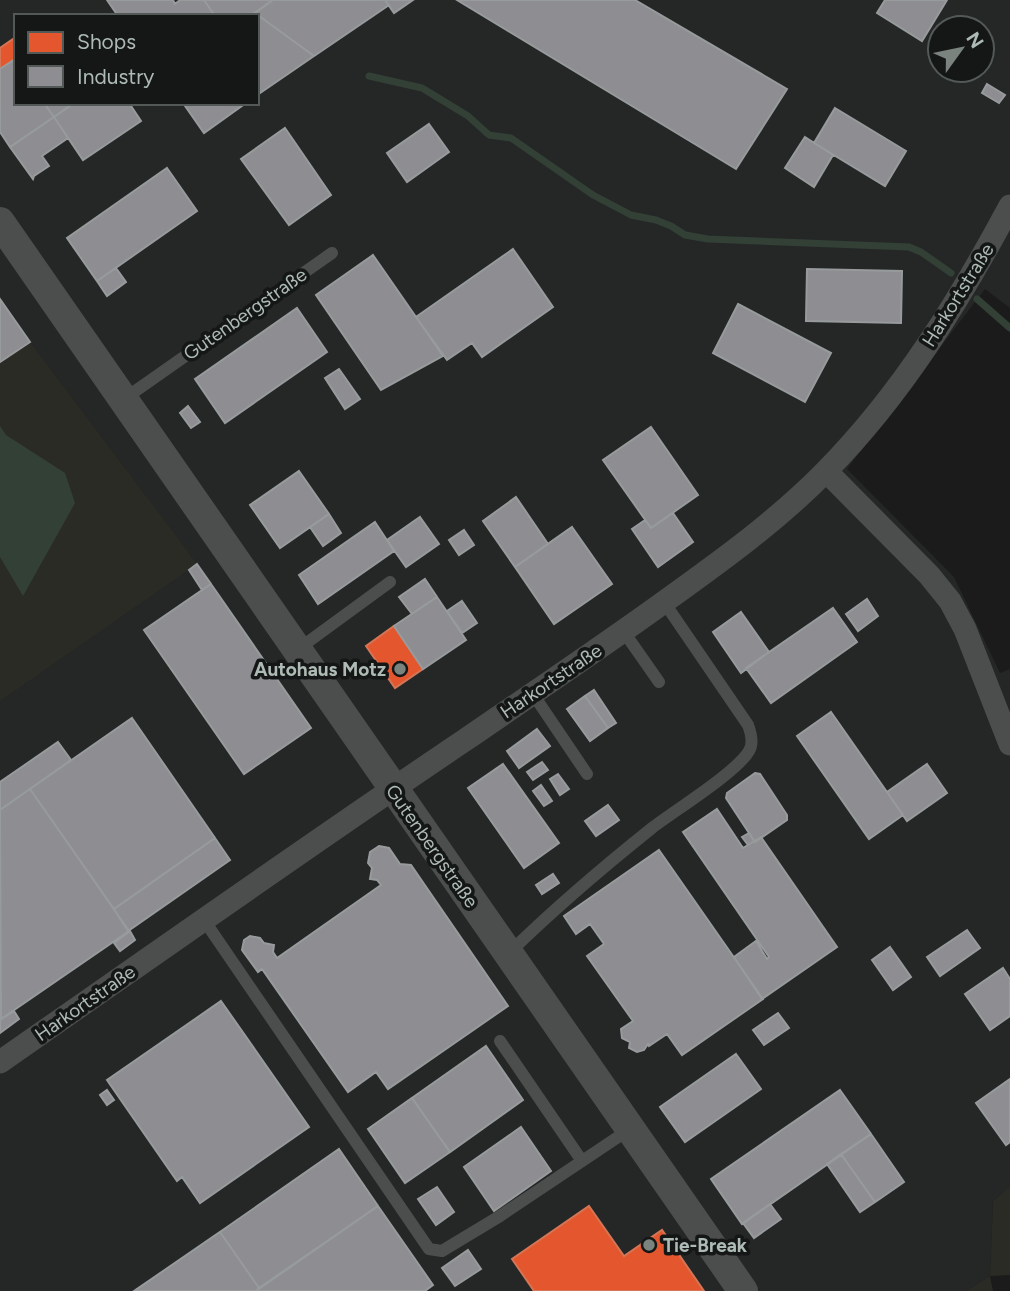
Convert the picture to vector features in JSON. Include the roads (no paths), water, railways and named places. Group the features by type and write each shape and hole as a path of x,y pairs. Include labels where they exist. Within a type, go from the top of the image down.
{"street":[{"name":"Harkortstraße","path":"0,1062 624,632 726,558 779,515 826,471 880,413 958,297 1010,206"},
{"name":"Gutenbergstraße","path":"0,222 743,1291"},
{"path":"826,471 929,575 950,601 965,629 1010,744"}],"lane":[{"name":"Gutenbergstraße","path":"124,399 332,253"},
{"path":"297,650 390,582"},
{"path":"508,954 565,898 653,827 730,770 750,750 751,735 748,725 664,602"},
{"path":"624,632 659,682"},
{"path":"533,694 587,774"},
{"path":"204,920 429,1249 442,1251 500,1216 629,1129"},
{"path":"500,1041 582,1161"}],"waterway":[{"path":"369,76 422,88 468,116 489,135 511,138 593,195 631,215 656,220 685,235 708,239 909,247 951,273"},
{"path":"977,299 1010,328"}],"place":[{"name":"Autohaus Motz","path":"400,669"},
{"name":"Tie-Break","path":"649,1245"}]}
